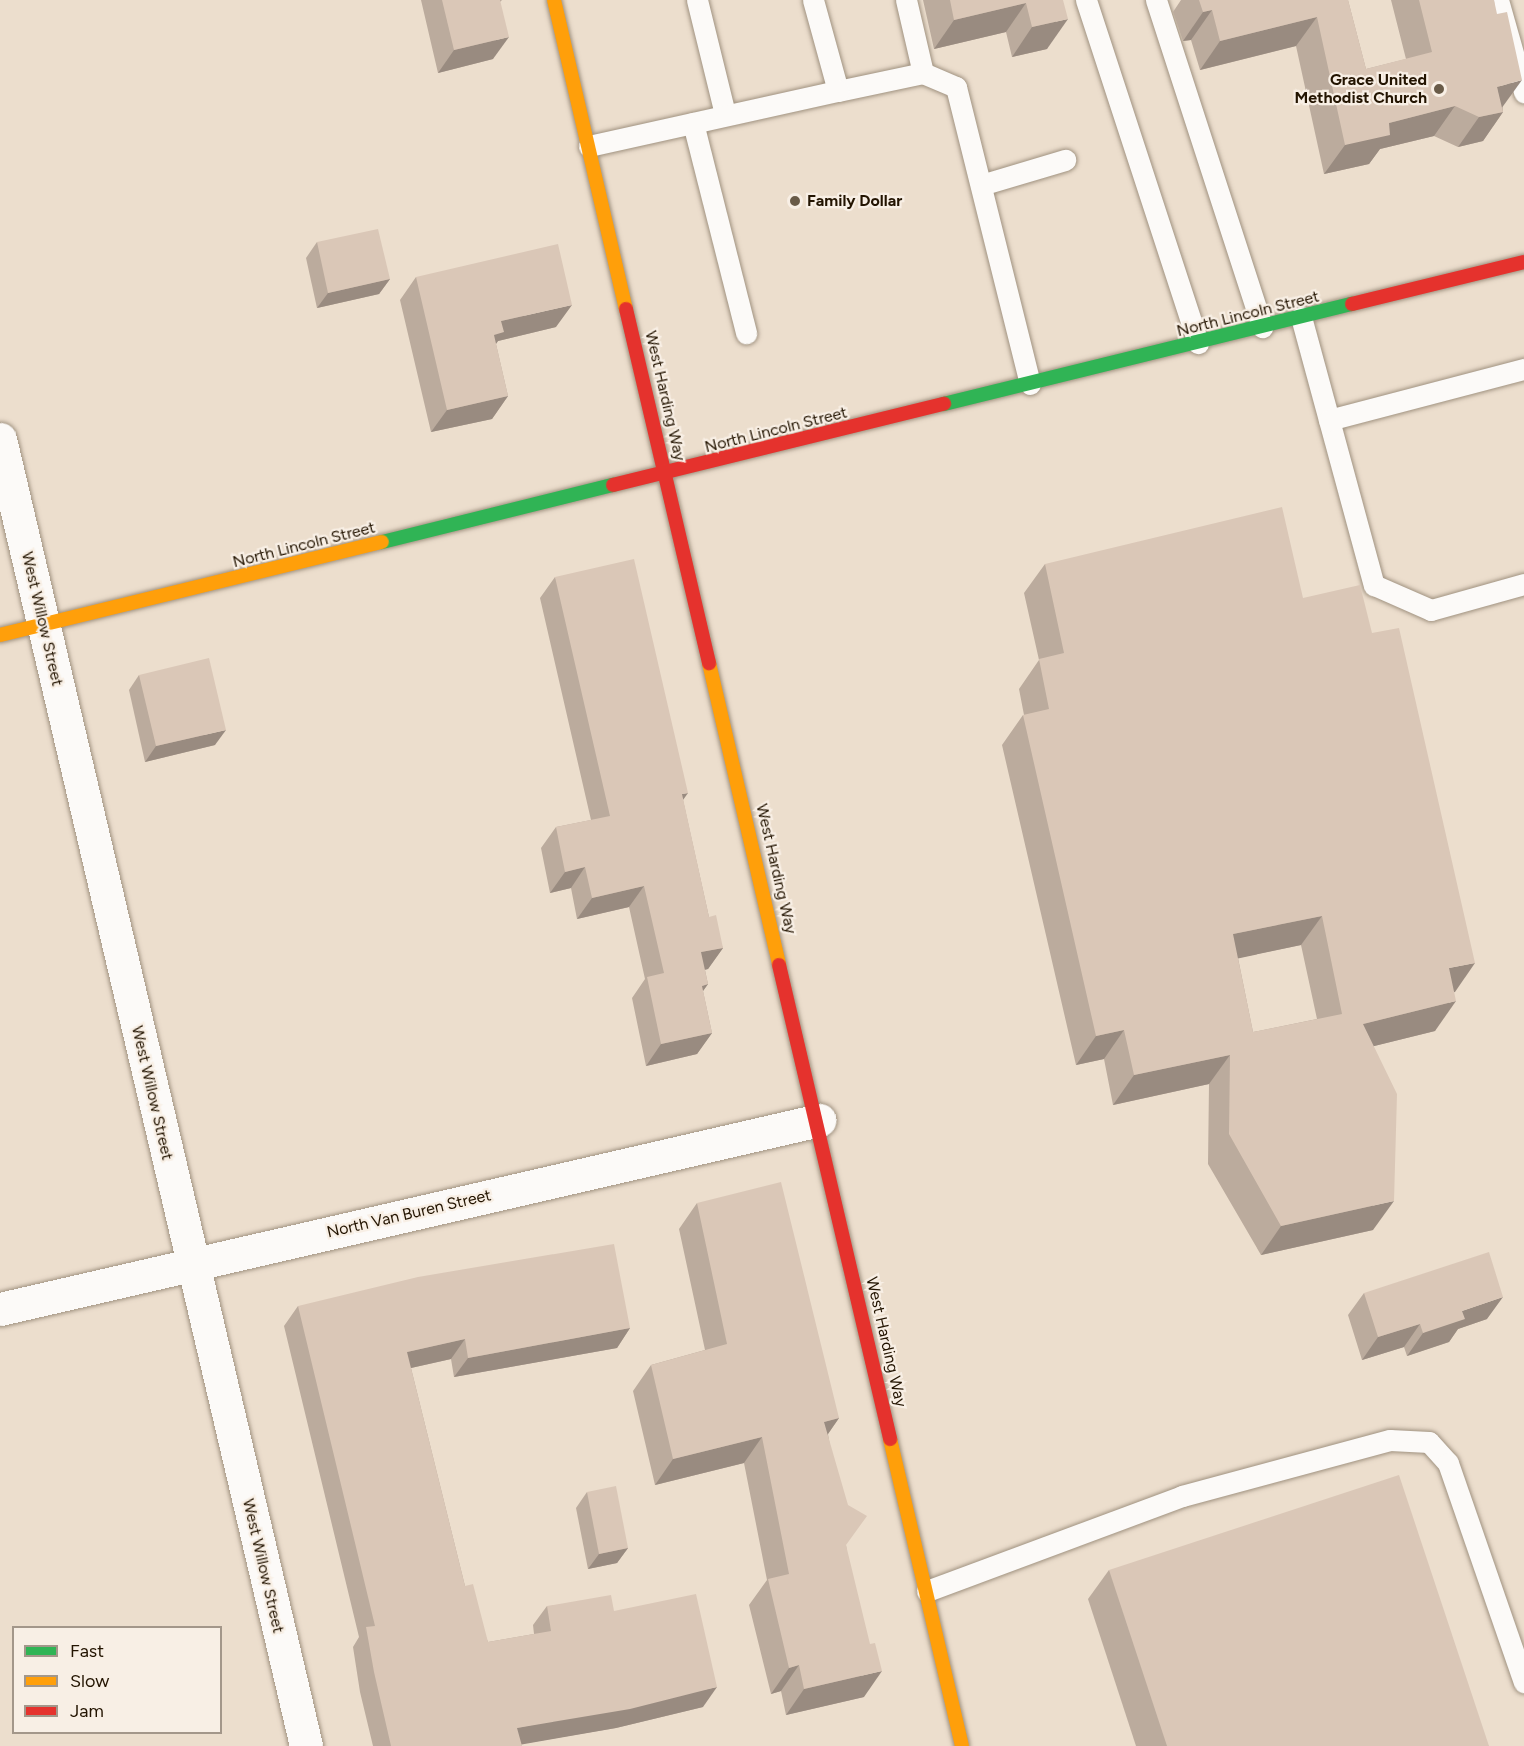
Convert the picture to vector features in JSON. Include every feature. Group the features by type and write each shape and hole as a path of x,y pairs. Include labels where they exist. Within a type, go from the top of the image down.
{"street":[{"name":"West Harding Way","path":"554,0 819,1120 962,1746"},
{"name":"North Lincoln Street","path":"0,634 667,474 1524,262"},
{"name":"West Willow Street","path":"0,439 306,1746"},
{"name":"North Van Buren Street","path":"0,1309 819,1120"}],"lane":[{"path":"697,0 725,114"},
{"path":"813,0 838,91"},
{"path":"906,0 923,73"},
{"path":"1086,0 1198,343"},
{"path":"1156,0 1262,327"},
{"path":"1498,0 1524,92"},
{"path":"589,146 725,114 923,73 956,87 1030,384"},
{"path":"693,123 746,333"},
{"path":"981,185 1065,160"},
{"path":"1300,317 1374,585 1431,610 1524,584"},
{"path":"1329,420 1524,369"},
{"path":"927,1591 1182,1496 1390,1440 1429,1442 1448,1463 1524,1682"}],"building":[{"path":"442,0 500,0 509,37 454,50"},
{"path":"950,0 1063,0 1068,19 1032,27 1026,3 954,20"},
{"path":"1199,0 1348,0 1366,69 1432,52 1419,0 1494,0 1497,14 1507,12 1522,80 1497,87 1503,112 1479,117 1455,106 1389,123 1390,135 1345,145 1317,17 1220,41 1212,10 1203,12"},
{"path":"378,229 390,279 328,293 317,242"},
{"path":"558,244 572,305 501,321 504,332 494,335 508,396 447,410 416,277"},
{"path":"1282,507 1303,598 1360,585 1372,633 1399,628 1475,963 1449,968 1456,1001 1363,1024 1397,1094 1394,1201 1281,1226 1229,1134 1230,1055 1134,1075 1124,1030 1096,1036 1023,715 1049,709 1039,659 1064,653 1045,564","holes":["1322,916 1342,1014 1253,1032 1233,934"]},
{"path":"634,559 688,793 682,794 709,917 716,915 723,948 701,952 708,984 702,986 712,1033 661,1044 647,977 664,973 644,886 592,898 585,867 565,872 556,827 610,816 555,577"},
{"path":"209,658 226,730 156,746 139,675"},
{"path":"781,1182 839,1418 824,1422 848,1505 867,1516 846,1545 870,1644 875,1643 882,1671 804,1689 799,1665 789,1668 768,1579 789,1574 762,1437 673,1459 651,1365 727,1344 697,1203"},
{"path":"614,1244 630,1328 468,1358 465,1339 407,1352 465,1586 473,1584 488,1642 551,1631 547,1606 611,1595 614,1611 696,1594 717,1687 630,1709 517,1728 522,1746 391,1746 366,1627 375,1626 298,1306 418,1277"},
{"path":"1489,1252 1503,1297 1462,1311 1465,1319 1423,1333 1420,1324 1378,1337 1364,1293"},
{"path":"1399,1475 1489,1746 1167,1746 1109,1570"},
{"path":"616,1486 628,1548 599,1554 587,1492"}],"traffic: fast":[{"path":"944,404 1352,304"},
{"path":"382,542 613,485"}],"traffic: slow":[{"path":"554,0 626,309"},
{"path":"0,635 382,542"},
{"path":"709,663 779,965"},
{"path":"890,1439 962,1746"}],"traffic: jam":[{"path":"1352,304 1524,262"},
{"path":"626,309 709,663"},
{"path":"613,485 944,404"},
{"path":"779,965 890,1439"}],"place":[{"name":"Grace United Methodist Church","path":"1439,89"},
{"name":"Family Dollar","path":"795,201"}]}
